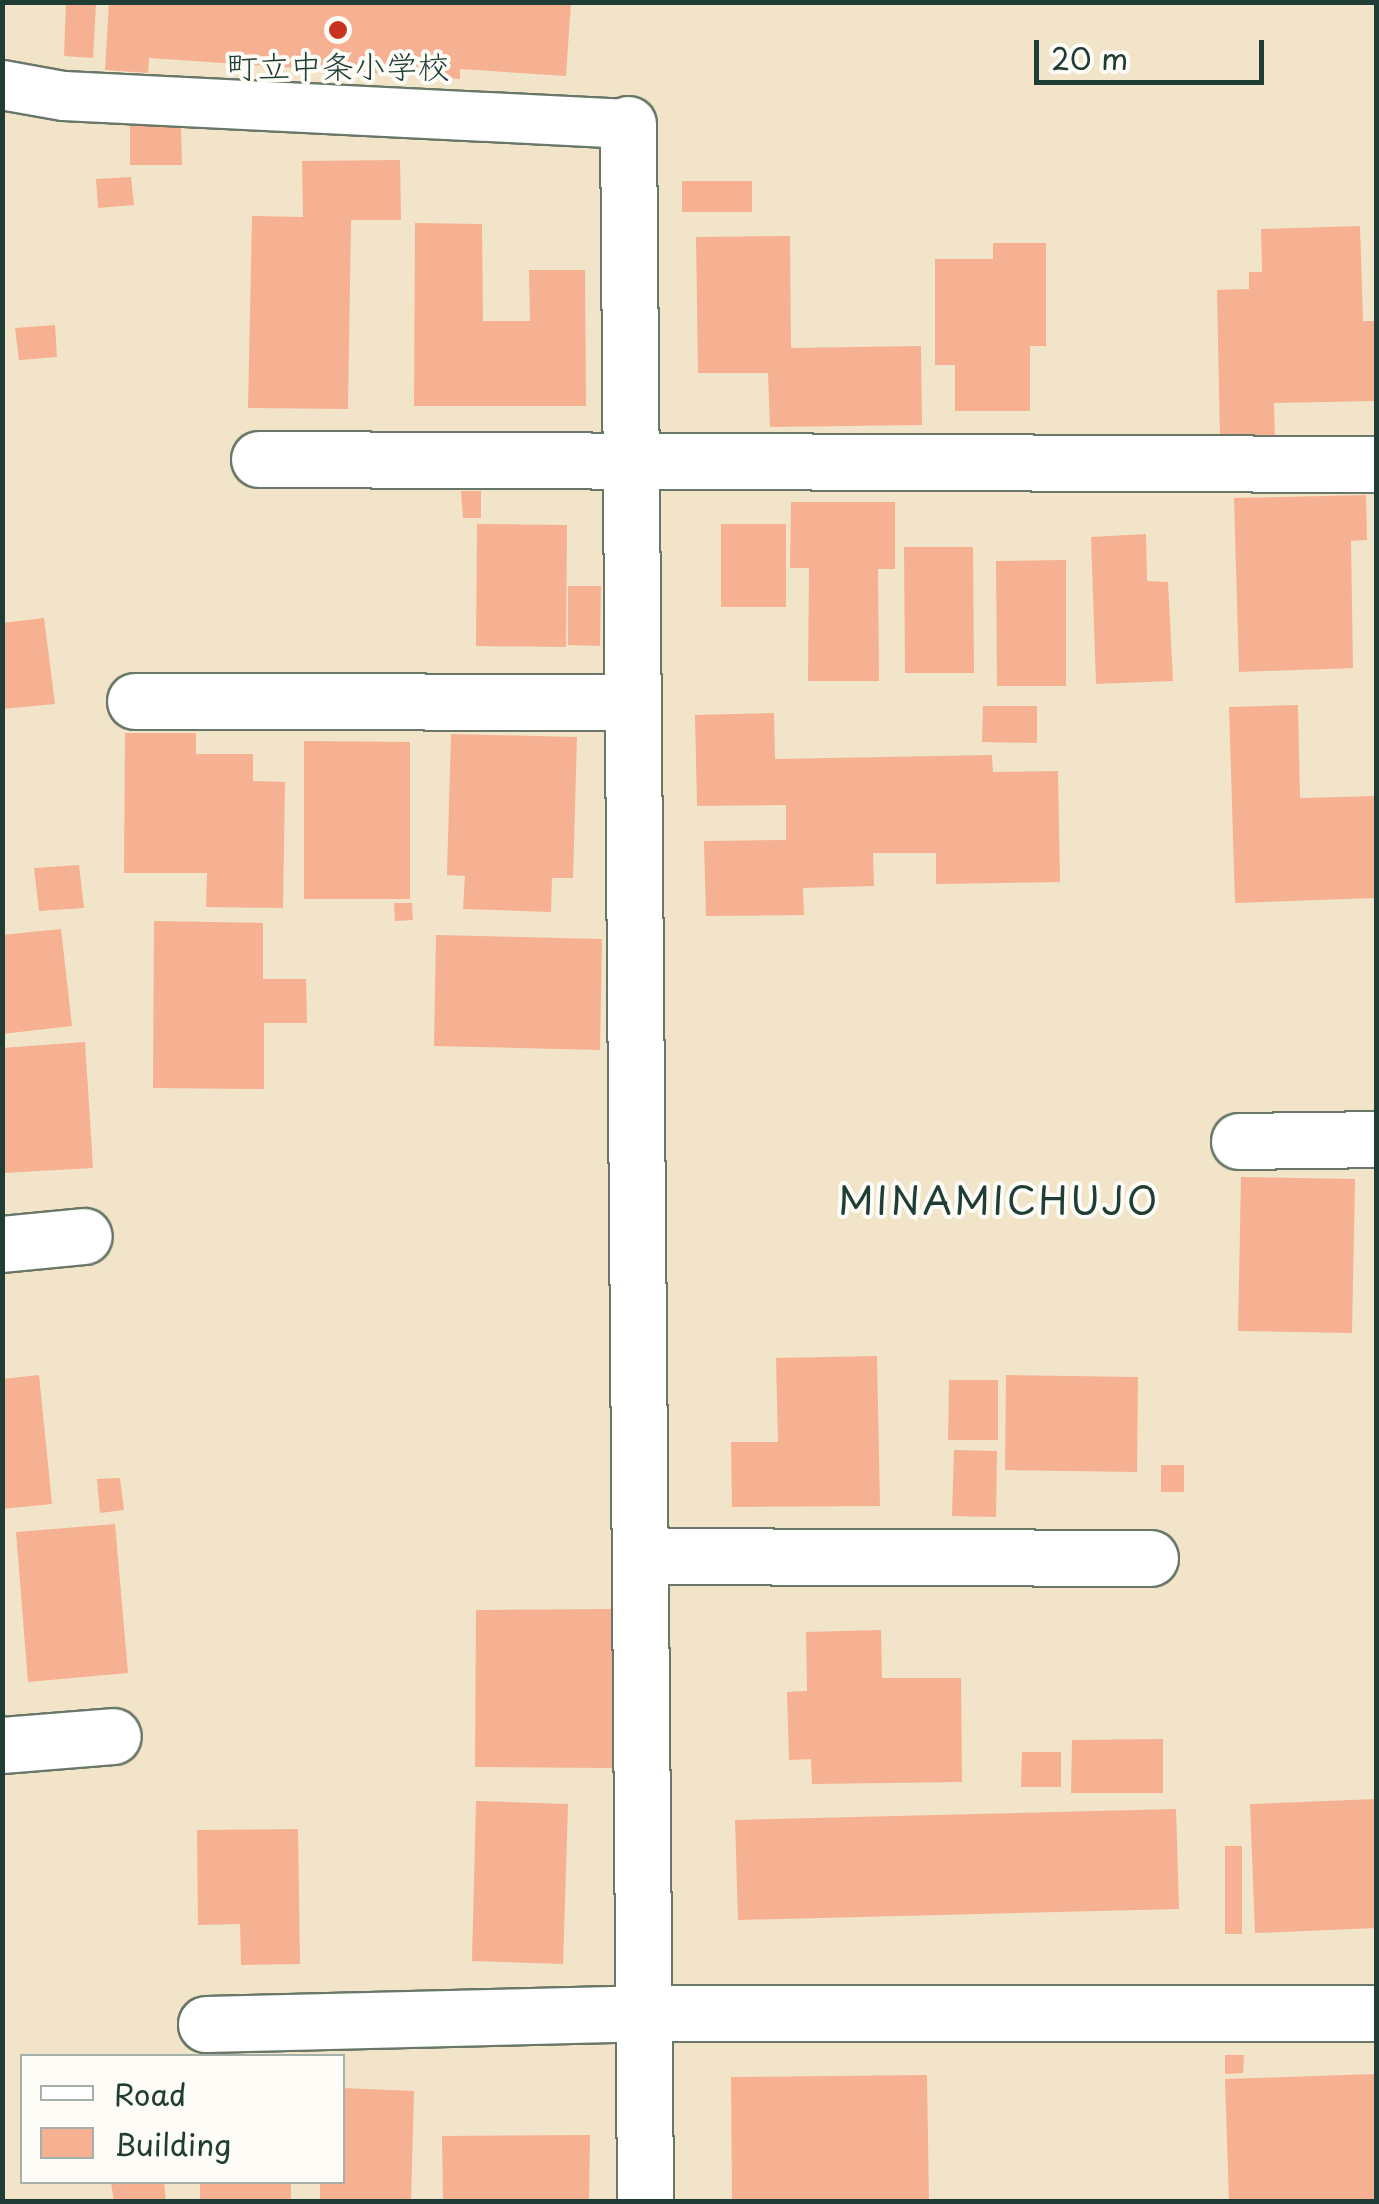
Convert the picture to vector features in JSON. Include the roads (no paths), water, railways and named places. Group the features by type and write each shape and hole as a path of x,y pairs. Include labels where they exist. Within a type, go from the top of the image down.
{"street":[{"path":"628,124 645,2202"},
{"path":"258,459 1376,464"},
{"path":"135,700 633,702"},
{"path":"1239,1141 1376,1139"},
{"path":"2,1244 84,1236"},
{"path":"640,1556 1150,1558"},
{"path":"2,1745 113,1736"},
{"path":"206,2024 642,2013 1376,2012"}],"lane":[{"path":"2,85 64,96 628,124"}],"place":[{"name":"町立中条小学校","path":"338,30"}],"district":[{"name":"MINAMICHUJO","path":"999,1200"}]}
